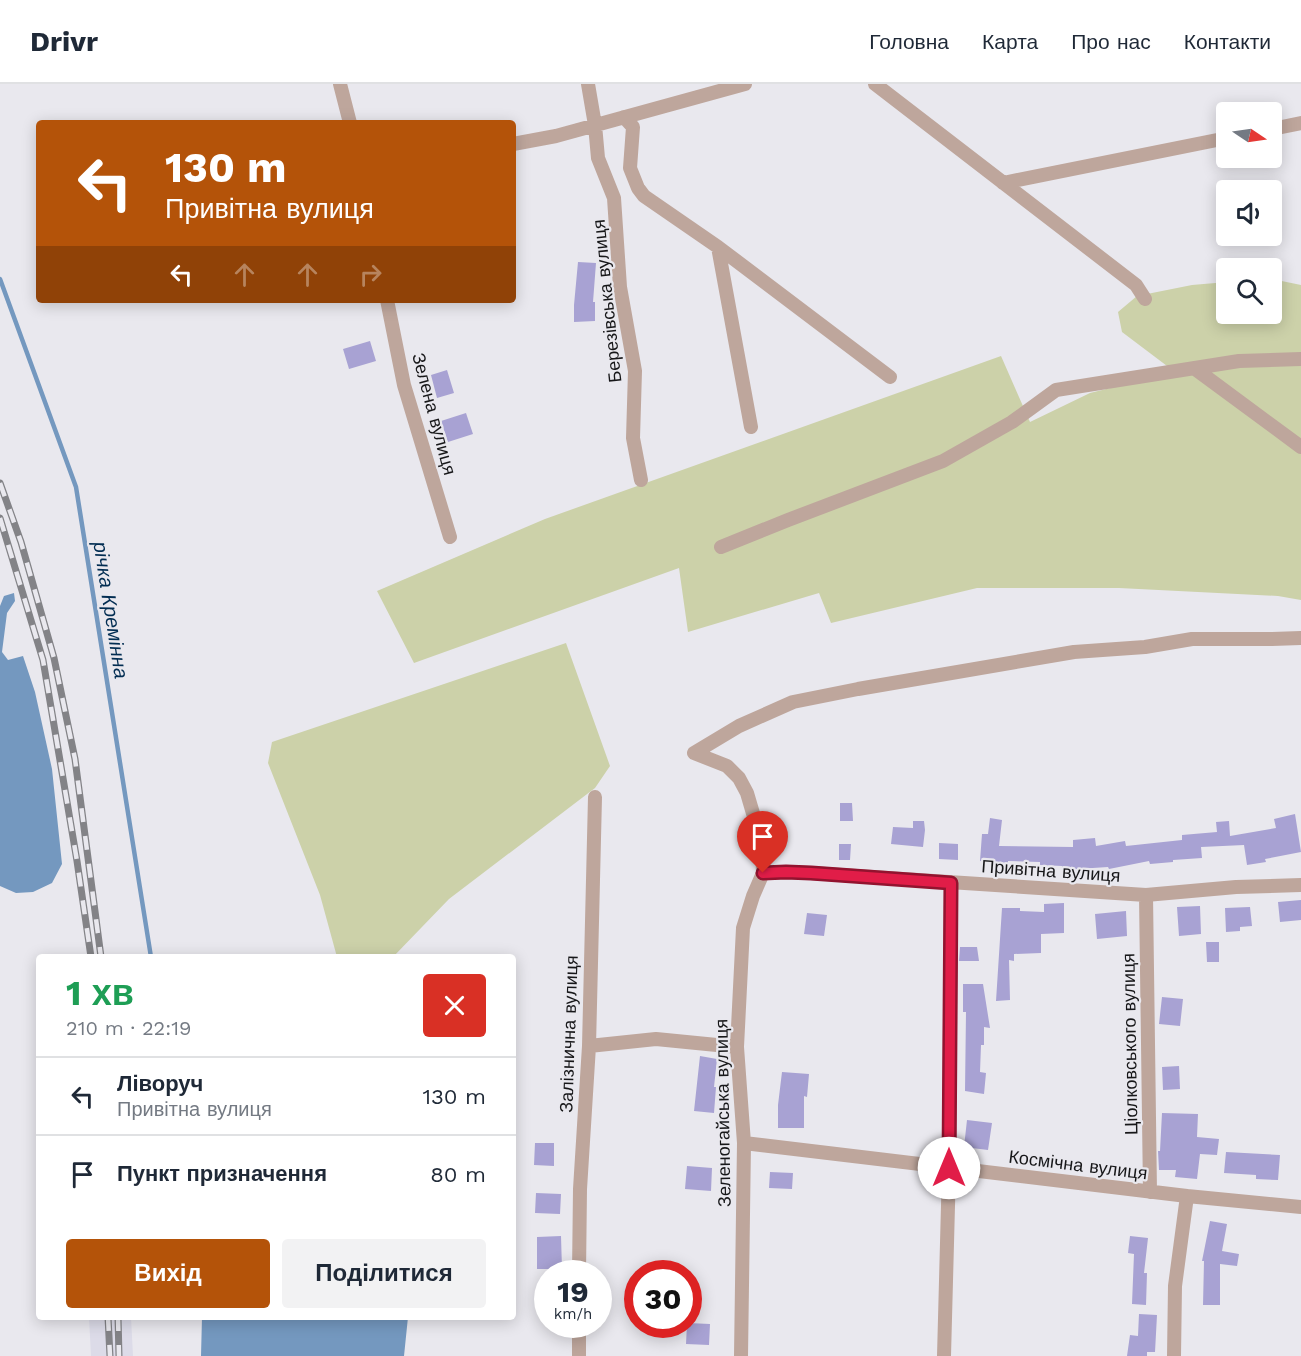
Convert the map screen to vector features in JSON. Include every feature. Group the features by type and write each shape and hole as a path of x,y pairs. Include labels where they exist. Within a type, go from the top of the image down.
{"street":[{"path":"340,84 349,120"},
{"name":"Березівська вулиця","path":"588,84 598,158 614,198 620,287 635,371 633,438 641,480"},
{"path":"516,143 556,136 745,84"},
{"path":"875,84 1136,285 1145,299"},
{"path":"624,117 633,127 630,168 644,196 718,247 890,377"},
{"path":"1282,127 1301,123"},
{"path":"1003,183 1216,140"},
{"path":"718,247 751,427"},
{"name":"Зелена вулиця","path":"388,303 405,385 450,537"},
{"path":"721,547 943,461 1012,422 1056,390 1239,360 1301,359"},
{"path":"1194,368 1301,447"},
{"path":"763,873 762,844 747,793 739,778 727,766 694,753 739,726 793,702 1074,652 1145,648 1192,639 1301,638"},
{"name":"Залізнична вулиця","path":"579,1260 580,1189 589,1046 595,797"},
{"name":"Привітна вулиця","path":"763,873 811,873 1146,895 1236,887 1301,885"},
{"name":"Зеленогайська вулиця","path":"741,1356 744,1143 737,1047 743,928 763,873"},
{"path":"944,1356 949,1168 951,883"},
{"name":"Ціолковського вулиця","path":"1146,895 1150,1192"},
{"path":"589,1046 656,1039 737,1047"},
{"name":"Космічна вулиця","path":"744,1143 1150,1192 1301,1207"},
{"path":"1174,1356 1175,1286 1187,1196"},
{"path":"579,1338 579,1356"}],"shaded area":[{"path":"89,1320 131,1320 133,1356 91,1356"}],"green space":[{"path":"1282,281 1301,285 1301,600 1278,596 1119,588 977,588 831,623 819,593 688,632 679,568 414,663 377,591 545,519 1001,356 1030,422 1090,393 1175,372 1122,332 1118,312 1137,296 1192,285 1216,283 1216,324 1282,324"},
{"path":"566,643 610,766 595,788 449,899 396,954 336,954 320,895 268,763 272,742"}],"water":[{"path":"14,593 15,601 7,613 2,652 8,660 23,656 35,692 52,769 62,864 52,883 33,892 16,893 0,886 0,606 4,596"},
{"path":"202,1320 408,1320 404,1356 201,1356"}],"building":[{"path":"578,262 596,263 593,302 595,302 595,321 574,322"},
{"path":"370,341 376,361 349,369 343,349"},
{"path":"447,370 454,393 437,398 431,375"},
{"path":"466,413 473,434 448,442 441,421"},
{"path":"840,803 852,803 853,821 840,821"},
{"path":"1295,814 1301,852 1247,865 1244,845 1201,847 1202,858 1150,864 1149,861 1109,869 1108,867 1062,870 1062,866 1040,865 1040,862 980,861 982,834 988,834 990,818 1002,820 999,846 1073,847 1073,840 1095,838 1096,846 1125,841 1126,846 1182,840 1182,835 1217,832 1216,822 1229,821 1230,836 1276,828 1274,819"},
{"path":"913,821 924,821 923,847 891,844 893,827 913,828"},
{"path":"939,843 958,844 958,860 939,859"},
{"path":"839,844 851,844 850,860 839,860"},
{"path":"1301,900 1301,920 1280,922 1278,902"},
{"path":"1064,903 1064,933 1041,934 1041,953 1014,954 1014,961 1009,960 1010,1000 996,1001 1002,908 1044,912 1044,904"},
{"path":"1200,906 1201,934 1179,936 1177,907"},
{"path":"1250,907 1252,926 1240,927 1240,931 1226,932 1225,908"},
{"path":"1126,911 1127,936 1097,939 1095,914"},
{"path":"807,913 827,915 824,936 804,934"},
{"path":"1206,942 1219,942 1219,962 1207,962"},
{"path":"960,947 977,947 979,961 959,961"},
{"path":"963,984 983,984 990,1028 984,1027 984,1045 981,1045 980,1072 986,1073 984,1094 965,1091 966,1012 963,1012"},
{"path":"1162,997 1183,999 1180,1026 1159,1024"},
{"path":"700,1056 717,1059 714,1113 694,1111"},
{"path":"1179,1066 1180,1089 1163,1090 1162,1067"},
{"path":"782,1072 809,1074 807,1097 804,1096 804,1128 778,1128"},
{"path":"1162,1113 1198,1114 1197,1137 1219,1139 1217,1155 1200,1154 1197,1179 1175,1177 1176,1170 1159,1170 1158,1151 1160,1151"},
{"path":"967,1120 992,1123 988,1150 964,1147"},
{"path":"535,1143 554,1143 554,1166 534,1165"},
{"path":"1226,1152 1280,1155 1278,1180 1256,1179 1256,1175 1224,1173"},
{"path":"687,1166 712,1168 711,1191 685,1189"},
{"path":"770,1172 793,1173 792,1189 769,1188"},
{"path":"536,1193 561,1194 560,1214 535,1213"},
{"path":"1210,1221 1227,1224 1222,1251 1239,1254 1237,1266 1220,1264 1220,1305 1203,1305 1204,1261 1202,1261"},
{"path":"561,1236 562,1260 537,1260 537,1237"},
{"path":"1130,1236 1148,1238 1144,1273 1147,1273 1146,1305 1132,1304 1134,1254 1128,1253"},
{"path":"1139,1314 1157,1315 1155,1352 1147,1352 1147,1356 1127,1356 1130,1335 1138,1336"},
{"path":"702,1324 710,1324 709,1345 686,1344 686,1338 702,1338"}],"waterway":[{"name":"річка Кремінна","path":"0,279 76,487 151,954"}],"railway":[{"path":"0,483 21,542 54,658 75,759 101,954"},
{"path":"0,518 43,660 91,954"},
{"path":"108,1320 110,1356"},
{"path":"118,1320 119,1356"}],"route":[{"path":"763,873 811,873 951,883 949,1168"}]}
